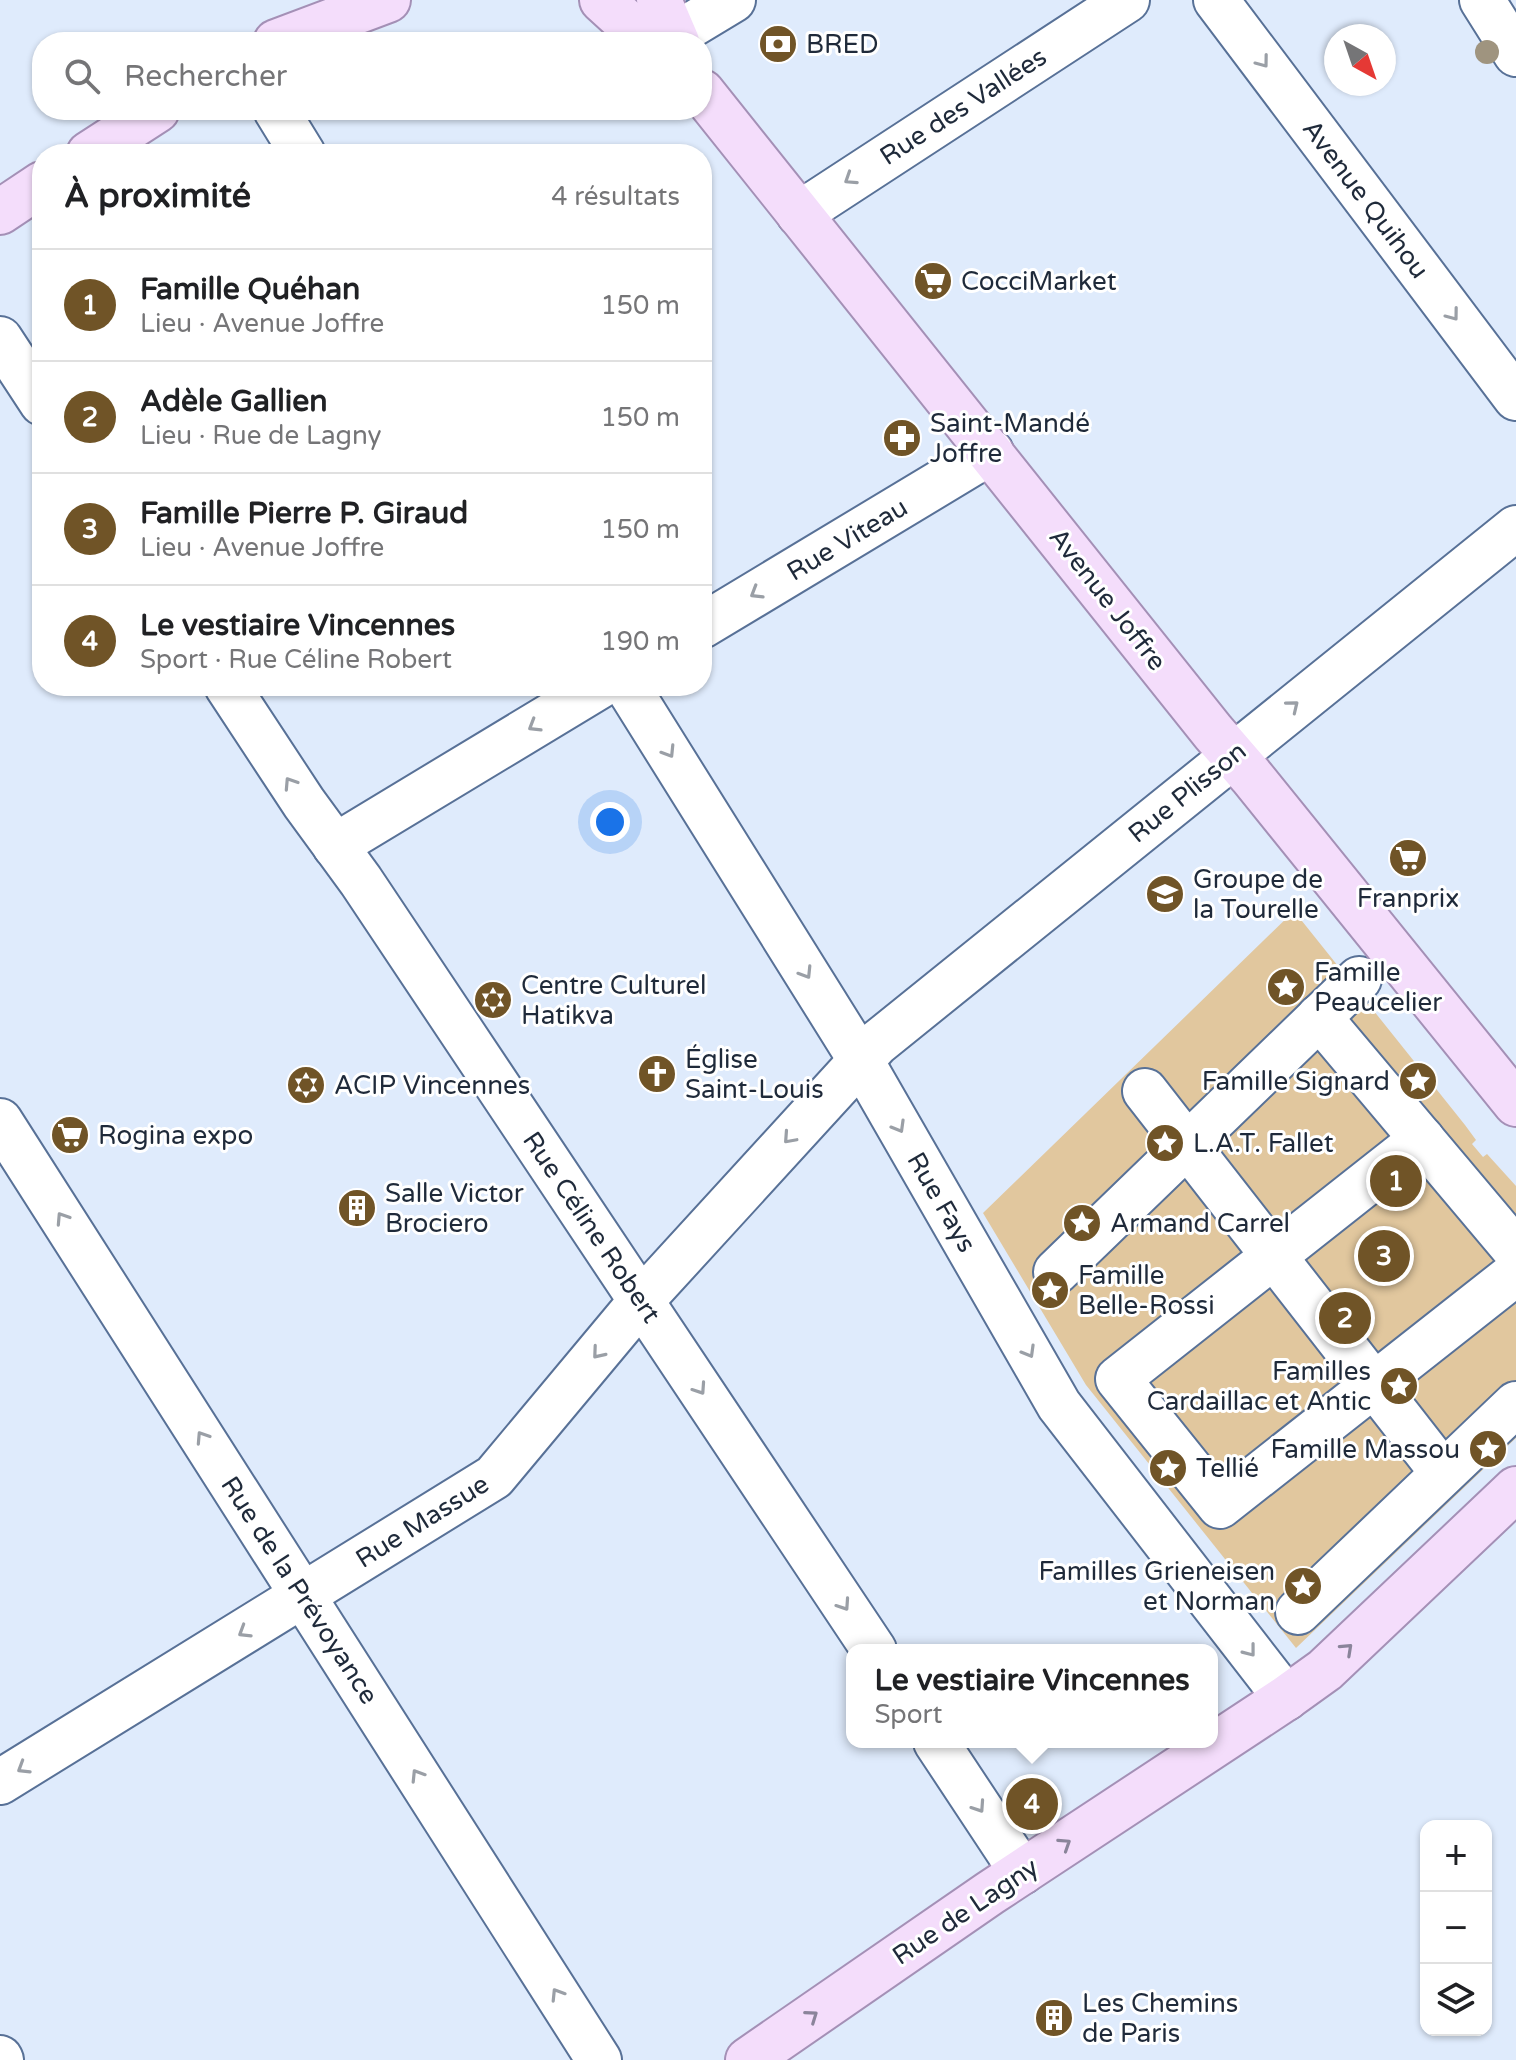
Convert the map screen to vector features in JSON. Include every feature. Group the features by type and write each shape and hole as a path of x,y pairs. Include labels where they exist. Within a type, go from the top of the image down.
{"main road":[{"path":"272,32 312,0"},
{"path":"602,0 665,30"},
{"path":"302,32 384,1"},
{"name":"Avenue Joffre","path":"712,105 1516,1104"},
{"path":"104,144 142,120"},
{"path":"0,212 32,191"},
{"name":"Rue de Lagny","path":"1218,1743 1325,1670 1516,1489"},
{"name":"Rue de Lagny","path":"748,2060 1022,1872 1210,1748"}],"street":[{"path":"665,30 733,0"},
{"name":"Rue des Vallées","path":"799,214 1127,0"},
{"name":"Avenue Quihou","path":"1216,0 1516,398"},
{"path":"1482,0 1516,54"},
{"path":"282,120 297,144"},
{"path":"0,339 32,388"},
{"name":"Rue Viteau","path":"712,620 991,452"},
{"name":"Rue Plisson","path":"860,1059 1232,754 1516,528"},
{"name":"Rue Céline Robert","path":"234,696 870,1644"},
{"path":"335,846 583,696"},
{"name":"Rue Fays","path":"633,696 860,1059 1059,1405 1286,1698"},
{"path":"1056,1272 1359,979"},
{"path":"1319,1017 1516,1251"},
{"name":"Rue Massue","path":"0,1782 494,1477 641,1301 860,1059"},
{"path":"1145,1091 1443,1473"},
{"name":"Rue de la Prévoyance","path":"0,1121 599,2060"},
{"path":"1422,1139 1118,1379 1220,1506 1516,1273"},
{"path":"1298,1612 1516,1404"},
{"path":"940,1748 1022,1872"}],"shaded area":[{"path":"1294,911 1465,1125 1476,1140 1472,1144 1483,1157 1487,1154 1516,1186 1516,1438 1296,1648 1086,1385 983,1213"}],"place":[{"name":"BRED","path":"778,44"},
{"name":"CocciMarket","path":"933,281"},
{"name":"Saint-Mandé Joffre","path":"902,438"},
{"name":"Franprix","path":"1408,858"},
{"name":"Groupe de la Tourelle","path":"1165,894"},
{"name":"Famille Peaucelier","path":"1286,987"},
{"name":"Centre Culturel Hatikva","path":"493,1000"},
{"name":"Église Saint-Louis","path":"657,1074"},
{"name":"Famille Signard","path":"1418,1081"},
{"name":"ACIP Vincennes","path":"306,1085"},
{"name":"Rogina expo","path":"70,1135"},
{"name":"L.A.T. Fallet","path":"1165,1143"},
{"name":"Famille Quéhan","path":"1396,1181"},
{"name":"Salle Victor Brociero","path":"357,1208"},
{"name":"Armand Carrel","path":"1082,1223"},
{"name":"Famille Pierre P. Giraud","path":"1384,1256"},
{"name":"Famille Belle-Rossi","path":"1050,1290"},
{"name":"Adèle Gallien","path":"1345,1318"},
{"name":"Familles Cardaillac et Antic","path":"1399,1386"},
{"name":"Famille Massou","path":"1488,1449"},
{"name":"Tellié","path":"1168,1468"},
{"name":"Familles Grieneisen et Norman","path":"1303,1586"},
{"name":"Le vestiaire Vincennes","path":"1032,1804"},
{"name":"Les Chemins de Paris","path":"1054,2018"}]}
